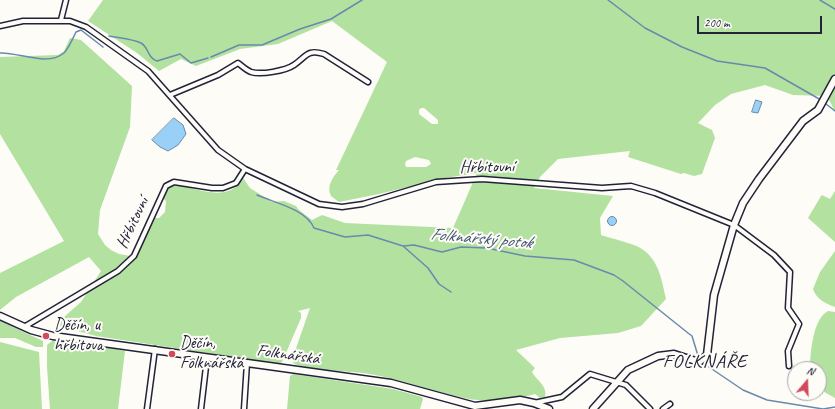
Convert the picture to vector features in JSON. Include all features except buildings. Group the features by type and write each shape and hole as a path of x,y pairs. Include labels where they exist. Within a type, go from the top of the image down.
{"street":[{"path":"61,20 66,0"},
{"name":"Hřbitovní","path":"0,26 23,21 61,20 70,21 86,27 125,53 148,71 218,150 245,170 302,198 319,204 342,207 385,198 436,182 482,179 602,188 631,186 655,193 734,225 774,255 790,272 788,308 798,324 788,351 789,361"},
{"path":"170,95 218,75 238,63 249,71 266,72 287,68 309,52 324,54 368,82"},
{"path":"593,409 628,370 658,356 674,354 699,362 707,355 714,295 734,225 743,203 759,179 803,121 818,110 835,78"},
{"name":"Hřbitovní","path":"24,327 118,271 134,256 166,186 174,182 212,188 223,188 236,184 245,170"},
{"name":"Folknářská","path":"0,316 24,327 53,336 391,383 475,406 520,400 534,403 549,409"},
{"path":"147,409 155,350"},
{"path":"201,409 207,358"},
{"path":"244,409 247,363"},
{"path":"534,403 562,397 590,374 626,385"},
{"path":"623,376 626,385 650,409"},
{"path":"663,409 670,404"}],"green space":[{"path":"103,0 835,0 835,111 829,100 829,96 793,95 765,85 731,94 715,105 698,123 712,130 715,138 702,174 694,176 684,173 681,174 628,157 630,151 558,159 540,177 534,188 613,196 600,218 601,235 633,245 642,249 648,254 659,271 666,299 641,326 618,333 560,338 516,350 535,368 532,372 544,387 546,393 545,397 540,398 535,394 502,399 475,400 370,374 322,370 294,364 292,360 310,308 298,311 301,313 301,318 280,364 96,336 55,325 81,302 101,271 89,257 16,297 0,310 0,273 64,241 0,134 0,57 58,55 64,51 70,38 81,40 132,86 130,127 100,210 98,234 105,245 119,254 136,257 153,218 159,218 165,212 166,201 162,197 167,188 174,184 202,191 218,193 232,189 238,185 243,178 250,188 272,202 284,201 296,206 312,220 322,215 345,223 453,228 477,173 445,178 339,202 331,196 329,189 331,182 339,170 336,170 387,62 332,21 278,44 240,49 196,66 181,59 159,71 137,53 88,21","holes":["424,108 438,120 438,124 432,124 419,114 419,110","415,157 429,160 431,164 426,167 406,167 406,161"]},
{"path":"835,191 835,242 808,218 822,195 830,199"},
{"path":"835,251 835,307 825,303 816,296 813,289 820,272"},
{"path":"828,311 835,312 835,398 827,394 827,361 811,361 813,337 823,315"},
{"path":"0,321 43,341 43,347 36,347 15,338 0,338"},
{"path":"52,341 125,351 118,409 50,409 47,345"},
{"path":"0,342 39,352 42,409 0,409"},
{"path":"293,374 393,389 422,397 423,399 420,409 287,409 290,376"}],"water":[{"path":"756,100 762,102 758,113 752,112"},
{"path":"174,118 183,125 186,134 178,145 168,151 160,147 152,140"},
{"path":"612,216 617,221 612,226 607,221"}],"waterway":[{"path":"211,57 239,45 262,45 300,29 331,19 362,0"},
{"path":"608,0 645,28 682,47 717,61 765,68 821,100"},
{"path":"820,0 835,9"},
{"name":"Folknářský potok","path":"0,53 50,59 64,53 76,32 81,30 103,47"},
{"path":"109,36 141,43 144,45 151,57 157,61 180,54 191,63 208,58"},
{"path":"826,104 835,111"},
{"name":"Folknářský potok","path":"257,195 297,211 310,221 314,228 345,237 368,235 403,246 414,245 442,252 461,247 487,248 525,256 574,260 614,275 623,281 692,336 699,359"},
{"path":"403,246 428,268 439,284 451,292"},
{"name":"Folknářský potok","path":"703,363 743,390 767,400 823,409"},
{"path":"823,409 835,407"}],"place":[{"name":"Děčín, u hřbitova","path":"46,336"},
{"name":"Děčín, Folknářská","path":"172,354"}],"district":[{"name":"FOLKNÁŘE","path":"705,362"}]}
